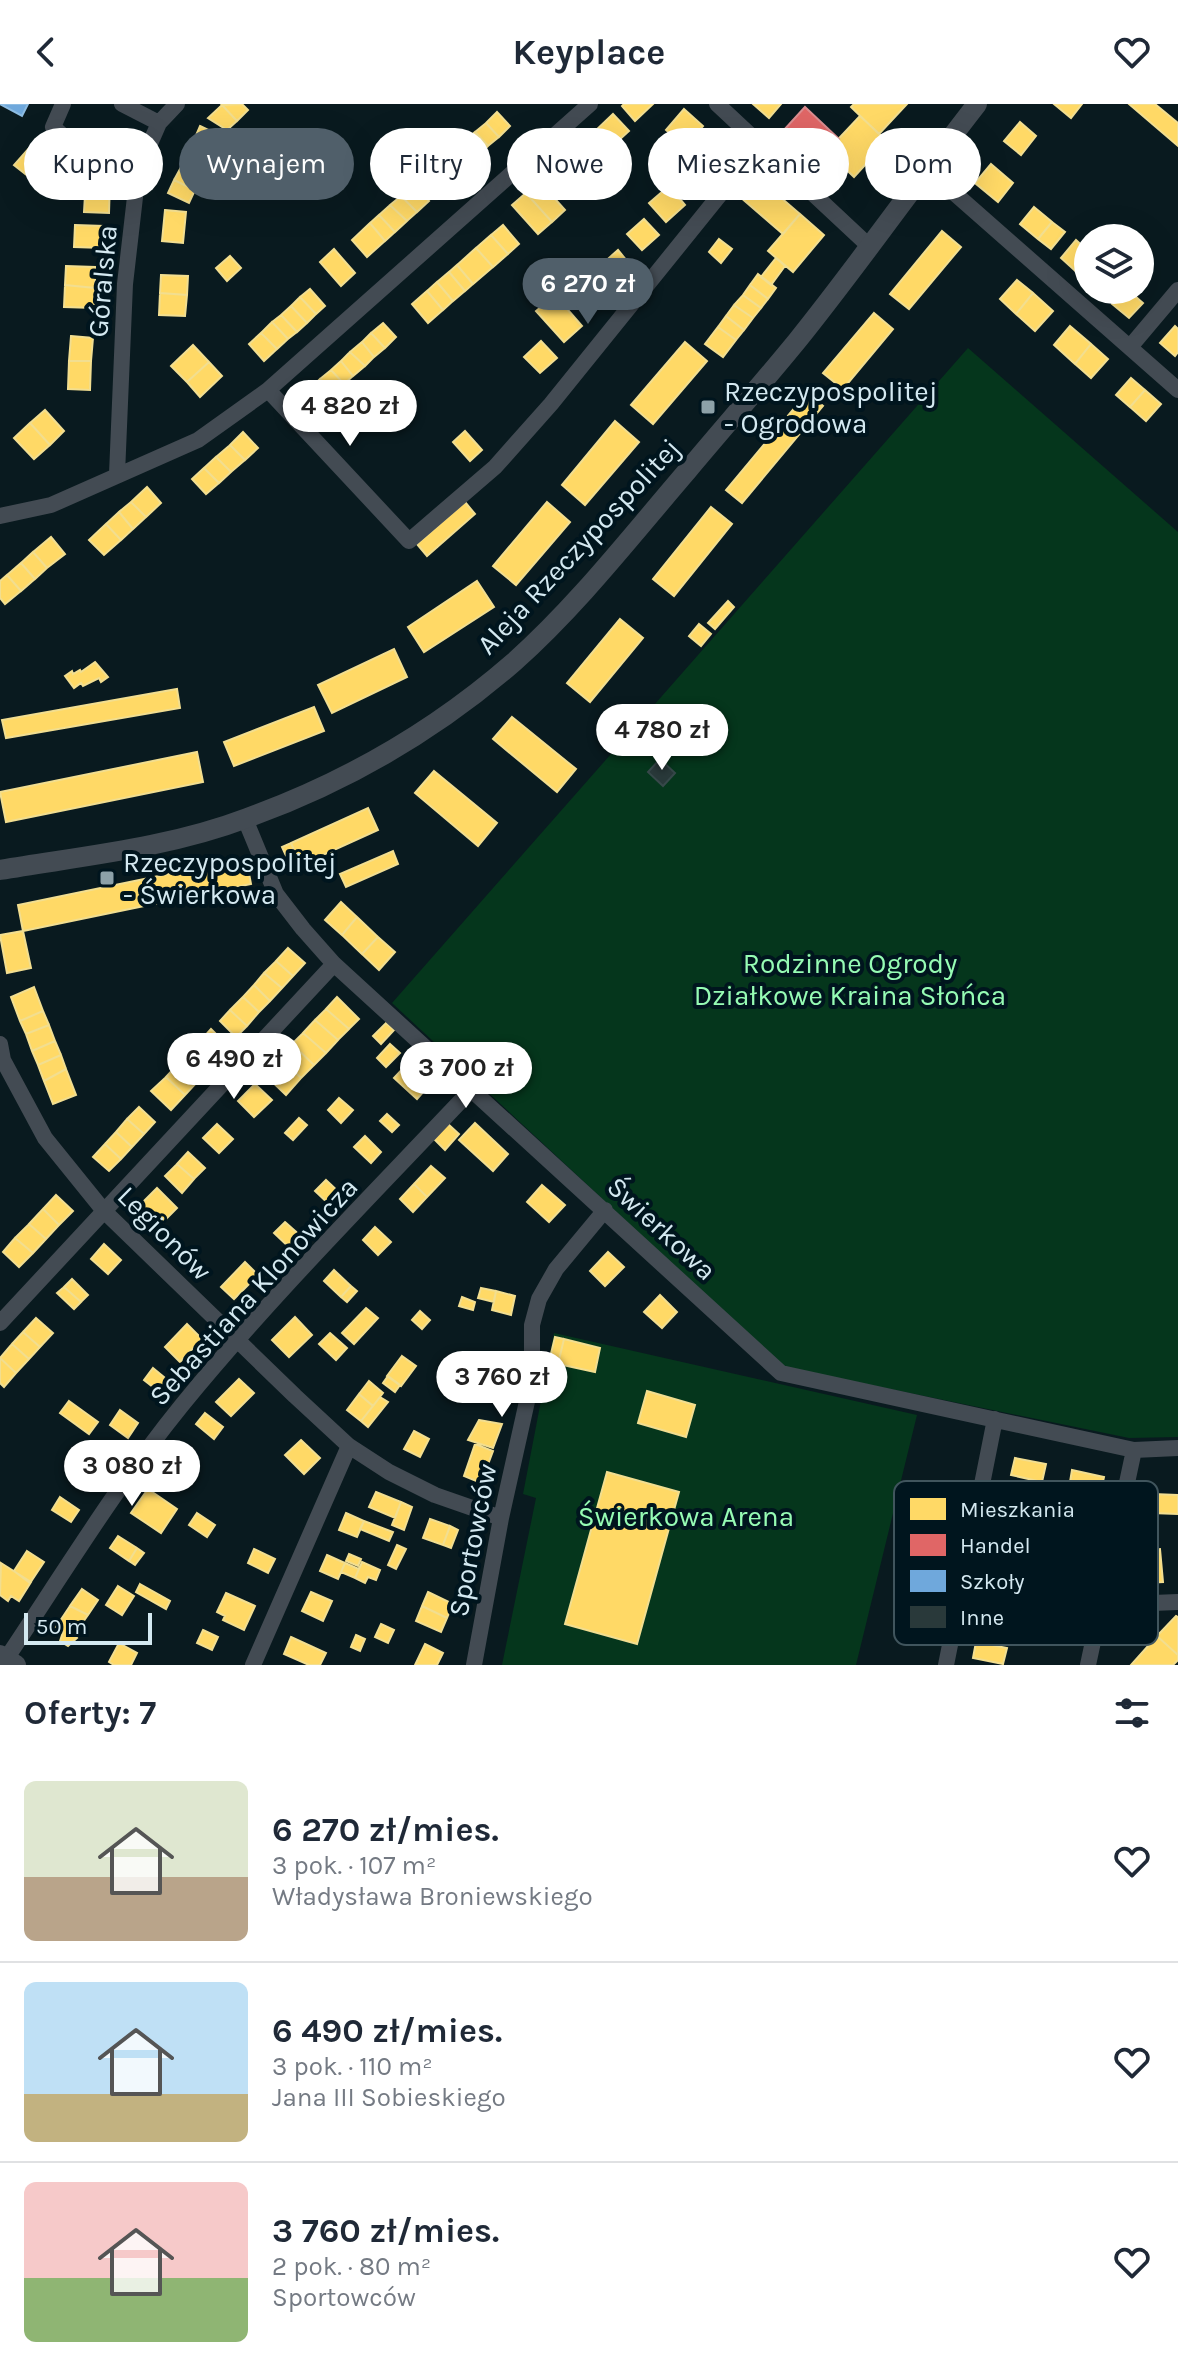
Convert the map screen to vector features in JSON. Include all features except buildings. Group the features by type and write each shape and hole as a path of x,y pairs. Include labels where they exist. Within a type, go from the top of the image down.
{"street":[{"path":"54,128 63,104"},
{"path":"122,104 159,123"},
{"name":"Góralska","path":"157,128 177,104"},
{"path":"0,516 51,505 198,440 268,390 590,104"},
{"path":"717,104 742,128"},
{"name":"Aleja Rzeczypospolitej","path":"959,128 977,104"},
{"name":"Góralska","path":"117,474 125,284 135,200"},
{"path":"268,390 409,541 495,467 551,404 716,200"},
{"path":"822,200 869,246"},
{"name":"Aleja Rzeczypospolitej","path":"0,870 133,849 245,819 291,801 384,755 439,721 516,661 629,538 798,340 904,200"},
{"path":"962,200 1178,390"},
{"path":"1130,347 1178,290"},
{"name":"Świerkowa","path":"245,819 276,894 334,964 781,1373 1134,1450 1178,1448"},
{"path":"0,1323 334,964"},
{"name":"Legionów","path":"1,1056 45,1138 104,1211 349,1446 389,1472 435,1495 501,1518"},
{"name":"Sebastiana Klonowicza","path":"7,1660 122,1486 179,1409 237,1340 472,1089"},
{"name":"Sportowców","path":"474,1665 501,1518 532,1379 532,1325 539,1299 556,1269 605,1210"},
{"path":"983,1481 995,1419"},
{"path":"253,1665 349,1446"},
{"path":"1128,1481 1134,1450"},
{"path":"1158,1603 1178,1602"},
{"path":"946,1665 950,1645"}],"green space":[{"name":"Rodzinne Ogrody Działkowe Kraina Słońca","path":"968,348 1178,532 1178,1437 1129,1438 783,1367 392,1003"},
{"name":"Świerkowa Arena","path":"554,1333 917,1415 901,1481 894,1481 894,1509 856,1665 502,1665 536,1498 523,1494"}],"place":[{"name":"Rzeczypospolitej - Ogrodowa","path":"708,407"},
{"name":"Rzeczypospolitej - Świerkowa","path":"107,878"}]}
